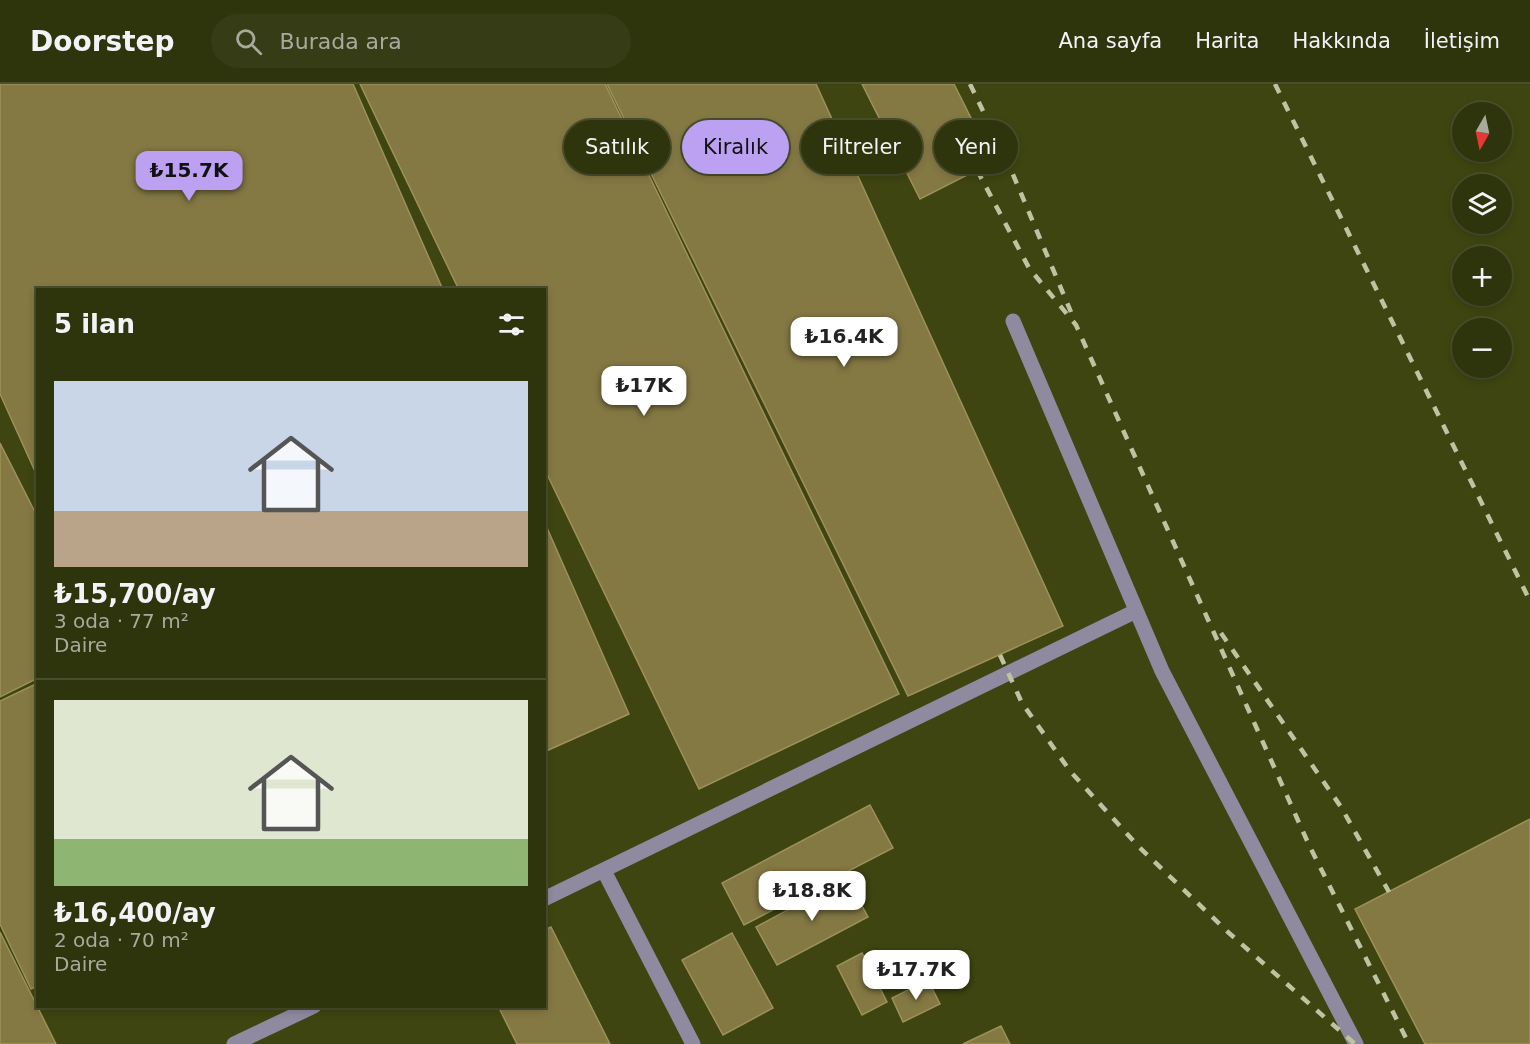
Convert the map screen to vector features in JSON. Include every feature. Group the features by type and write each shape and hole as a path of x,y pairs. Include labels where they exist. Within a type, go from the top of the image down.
{"lane":[{"path":"1012,321 1162,671 1356,1044"},
{"path":"546,898 1137,611"},
{"path":"604,871 693,1044"},
{"path":"234,1044 310,1008"}],"building":[{"path":"0,84 353,84 442,288 36,288 36,474 0,394"},
{"path":"360,84 605,84 622,120 564,120 564,174 648,174 899,694 699,789 546,472 546,288 458,288"},
{"path":"607,84 816,84 832,120 801,120 801,174 857,174 1063,626 908,696 651,174 670,174 670,120 625,120"},
{"path":"862,84 954,84 972,120 934,120 934,174 969,174 920,199 907,174 922,174 922,120 880,120"},
{"path":"0,443 36,514 36,679 0,697"},
{"path":"546,526 629,714 546,751"},
{"path":"36,684 36,987 31,989 0,924 0,701"},
{"path":"870,805 893,848 744,925 722,883"},
{"path":"1530,819 1530,1044 1425,1044 1355,909"},
{"path":"847,878 868,917 777,965 756,927"},
{"path":"551,927 610,1044 517,1044 499,1008 546,1008 546,929"},
{"path":"0,932 56,1044 0,1044"},
{"path":"732,933 773,1008 723,1035 682,960"},
{"path":"862,953 887,1002 862,1015 837,966"},
{"path":"928,980 940,1004 903,1022 892,998"},
{"path":"1001,1026 1010,1044 963,1044"}],"railway":[{"path":"970,84 1009,165 1071,312"},
{"path":"1275,84 1530,601"},
{"path":"979,174 1029,268 1076,325 1309,845 1409,1044"},
{"path":"1221,633 1341,807 1389,892"},
{"path":"1000,655 1022,703 1070,771 1139,847 1229,933 1355,1044"}]}
